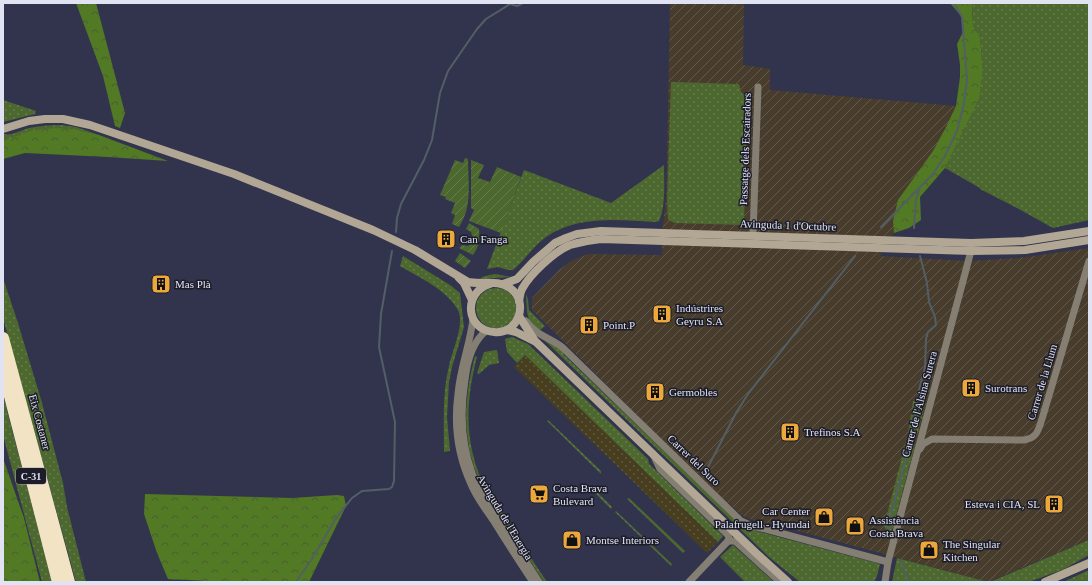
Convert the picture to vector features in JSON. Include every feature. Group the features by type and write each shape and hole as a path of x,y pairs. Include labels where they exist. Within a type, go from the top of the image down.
{"highway":[{"name":"Eix Costaner","path":"3,338 69,582"},
{"name":"Eix Costaner","path":"3,369 58,582"}],"main road":[{"path":"3,129 29,121 45,119 69,120 90,125 234,174 373,230 415,250 458,276 476,284 490,284 503,284 514,292 519,301 519,314 514,324 507,330 496,333 486,331 479,326 473,319 471,310 472,300 478,290 490,284"},
{"name":"Avinguda 1 d'Octubre","path":"503,284 517,278 546,250 566,238 589,232 601,231 890,240 1025,250 1089,240"},
{"name":"Avinguda 1 d'Octubre","path":"519,301 520,293 523,288 539,268 569,246 590,240 601,239 884,248 971,247 1024,242 1089,231"},
{"path":"458,276 464,283 472,300"},
{"path":"519,314 535,341 788,582"},
{"path":"507,330 516,332 535,341"},
{"path":"1045,582 1089,563"}],"street":[{"name":"Passatge dels Escairadors","path":"753,235 758,87"},
{"name":"Carrer de l'Alsina Surera","path":"884,582 971,247"},
{"name":"Carrer de la Llum","path":"937,439 1024,440 1035,436 1042,419 1089,261"},
{"name":"Carrer del Suro","path":"519,314 536,333 562,347 742,521 750,525 888,562"},
{"name":"Avinguda de l'Energia","path":"473,319 470,341 460,374 457,395 457,431 461,452 467,475 476,494 533,582"},
{"name":"Avinguda de l'Energia","path":"486,331 475,343 466,375 462,417 466,451 472,473 480,492 539,582"},
{"path":"928,415 931,435 937,439"},
{"path":"917,456 923,444 932,439 937,439"},
{"path":"653,454 657,466 728,535 729,538 728,541 689,582"},
{"path":"728,541 735,541 780,582"},
{"name":"Carrer de l'Alsina Surera","path":"880,582 888,562"}],"shaded area":[{"path":"670,3 744,3 743,65 770,69 770,90 956,106 947,143 880,256 968,261 1019,258 1089,248 1089,540 988,582 783,527 755,521 743,516 705,483 532,310 532,298 559,270 571,261 588,254 662,255 662,233 666,199"}],"green space":[{"path":"76,3 96,3 125,113 120,128 115,126 103,76"},
{"path":"950,3 972,3 973,25 980,37 982,60 982,79 979,98 945,168 920,197 921,220 909,228 894,233 893,221 898,200 933,151 956,106 960,77 957,44 964,30 962,17"},
{"path":"972,3 1089,3 1089,220 1053,228 980,189 945,168 978,98 982,79 980,37 973,25"},
{"path":"671,82 739,84 741,92 747,99 744,225 675,223 668,220 667,201"},
{"path":"3,100 36,111 35,114 3,122"},
{"path":"61,125 76,127 99,135 79,130 3,141 4,134 13,134 33,127"},
{"path":"56,128 79,130 99,135 168,161 25,153 3,159 3,141 31,131"},
{"path":"465,158 468,159 469,194 466,211 459,227 452,224 455,215 451,213 455,203 440,195 455,160 463,163"},
{"path":"471,160 484,165 478,178 490,182 497,167 521,177 501,233 469,221 474,210 471,208"},
{"path":"664,165 664,201 659,221 599,220 571,225 546,237 513,270 498,267 487,269 524,170 611,203"},
{"path":"469,223 479,229 479,243 473,255 459,248 462,245 468,246 474,241 471,232 466,229"},
{"path":"460,253 471,261 465,268 455,261"},
{"path":"403,256 450,285 460,293 464,327 449,382 447,417 450,451 444,452 444,398 449,366 459,330 460,316 453,303 440,290 400,266"},
{"path":"495,274 511,277 478,279 485,276"},
{"path":"3,278 42,403 63,483 67,507 86,582 76,582 3,318"},
{"path":"500,288 507,291 513,297 516,308 515,316 507,325 500,328 492,328 485,325 477,316 476,304 479,297 488,289"},
{"path":"526,294 529,310 545,326 539,331 529,320"},
{"path":"512,337 528,344 648,459 649,464 723,536 718,542 525,356 517,363 507,352 505,339"},
{"path":"542,338 565,352 563,354 741,525 760,532 880,564 874,582 800,582 769,557"},
{"path":"497,350 499,363 489,365 479,374 477,373 484,352"},
{"path":"475,356 477,357 473,373 468,418 469,433 475,464 489,493 547,582 544,582 502,518 482,486 474,466 467,435 466,419 468,387"},
{"path":"3,398 52,582 42,582 3,435"},
{"path":"913,401 925,405 917,435 909,435 908,433"},
{"path":"548,420 601,471 601,474 547,421"},
{"path":"906,442 915,445 890,533 884,526"},
{"path":"3,458 24,518 40,582 3,582"},
{"path":"593,488 612,507 611,509 591,489"},
{"path":"145,494 292,498 337,495 344,496 346,506 309,582 210,582 168,579 157,553 144,514"},
{"path":"629,498 685,551 683,553 627,499"},
{"path":"616,511 672,564 671,566 615,512"},
{"path":"1089,540 1089,555 1064,569 1029,582 990,582"},
{"path":"733,545 774,582 745,582 720,557"},
{"path":"897,558 988,582 892,582"},
{"path":"1089,570 1089,582 1063,582"}],"sand":[{"path":"525,355 718,542 707,553 514,367"}],"waterway":[{"path":"506,3 517,6 523,3"},
{"path":"881,227 933,174 945,156 957,131 964,104 967,79 962,17 954,3"},
{"path":"396,232 397,218 401,204 424,160 432,140 440,93 448,71 477,29 486,19 510,4"},
{"path":"914,228 916,200 919,190"},
{"path":"296,582 312,559 336,518 352,498 362,491 389,489 392,487 394,481 395,422 379,347 381,314 392,251"},
{"path":"708,467 736,413 748,394 855,256"},
{"path":"918,394 925,367 926,339 928,332 936,325 935,317 929,302 927,283 920,256"},
{"path":"911,435 917,402"},
{"path":"889,530 890,518 910,443"},
{"path":"901,562 909,582"}],"place":[{"name":"Can Fanga","path":"446,239"},
{"name":"Mas Plà","path":"161,284"},
{"name":"Indústrires Geyru S.A","path":"662,314"},
{"name":"Point.P","path":"589,325"},
{"name":"Surotrans","path":"971,388"},
{"name":"Germobles","path":"655,392"},
{"name":"Trefinos S.A","path":"790,432"},
{"name":"Costa Brava Bulevard","path":"539,494"},
{"name":"Esteva i CIA, SL","path":"1054,504"},
{"name":"Car Center Palafrugell - Hyundai","path":"824,517"},
{"name":"Assistència Costa Brava","path":"855,526"},
{"name":"Montse Interiors","path":"572,540"},
{"name":"The Singular Kitchen","path":"929,550"}]}
